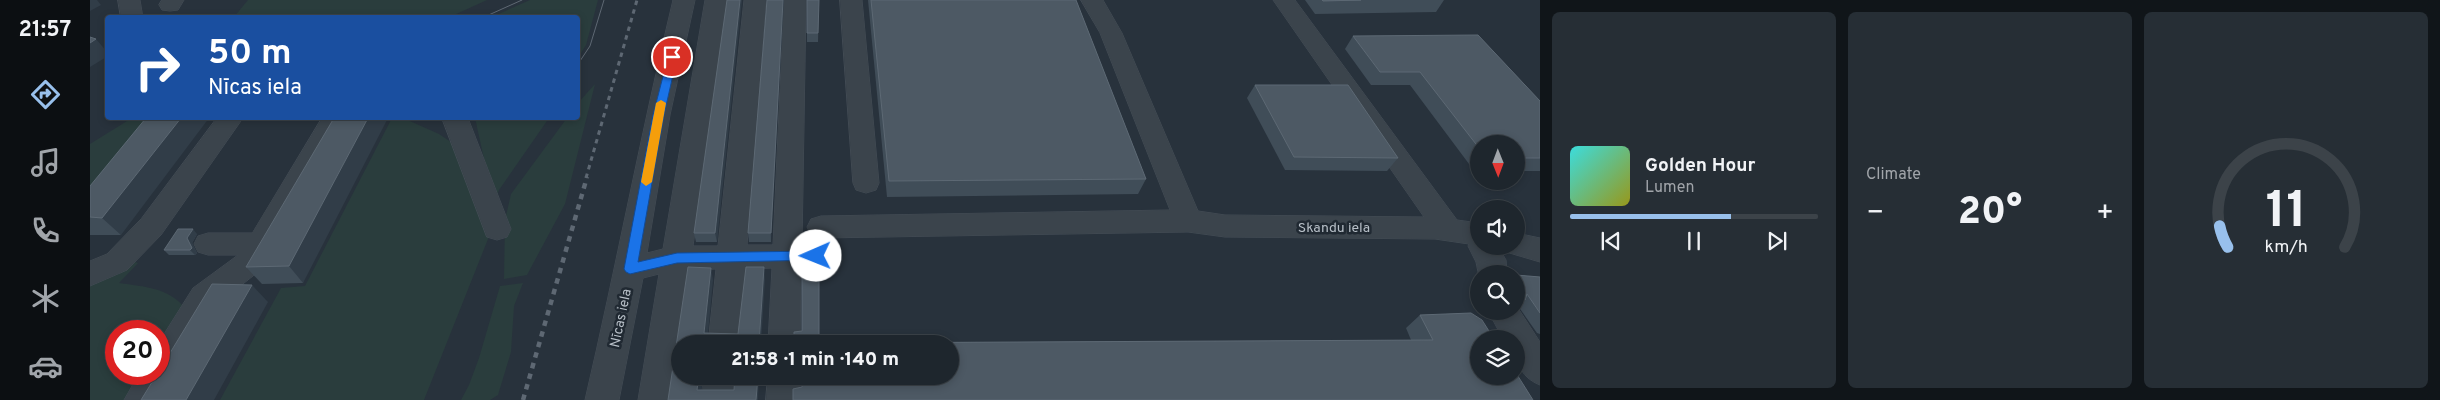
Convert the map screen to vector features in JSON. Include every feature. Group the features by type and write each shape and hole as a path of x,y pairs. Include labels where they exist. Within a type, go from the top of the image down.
{"street":[{"path":"129,0 132,15"},
{"name":"Nīcas iela","path":"602,400 630,269 658,115 684,0"},
{"path":"655,400 716,0"},
{"path":"725,335 732,256 739,52 755,0"},
{"path":"784,335 795,0"},
{"path":"852,0 866,183"},
{"path":"1092,0 1111,33 1188,221"},
{"path":"1284,0 1470,234"},
{"path":"90,274 117,262 151,227 229,120"},
{"path":"170,352 204,297 248,264 333,120"},
{"path":"456,120 497,230"},
{"name":"Skandu iela","path":"821,227 1188,221 1225,226 1435,228 1470,237"},
{"path":"208,244 259,244"},
{"path":"1525,246 1540,250"},
{"path":"630,269 677,258 816,256"},
{"path":"1508,320 1540,370"},
{"path":"140,400 150,385"},
{"path":"718,400 719,385"},
{"path":"783,400 784,385"}],"shaded area":[{"path":"248,0 487,0 454,15 236,15"},
{"path":"530,0 598,0 586,45 580,55 580,15 496,15"},
{"path":"595,84 565,204 527,275 504,279 505,220 511,194 566,120 580,120 580,101"},
{"path":"129,120 168,120 90,219 90,144"},
{"path":"391,120 408,120 439,134 463,150 492,229 424,400 220,400 281,288 305,286"},
{"path":"475,120 548,120 499,190 494,204"},
{"path":"126,259 138,263 119,283 147,287 164,292 172,296 186,309 170,334 170,320 105,320 105,385 138,385 129,400 90,400 90,278"},
{"path":"523,283 514,306 511,352 498,395 490,400 461,400 479,358 500,286"}],"building":[{"path":"727,0 740,0 715,233 694,233"},
{"path":"767,0 783,0 771,233 748,233"},
{"path":"807,0 819,0 818,33 807,33"},
{"path":"871,0 1076,0 1146,179 889,181"},
{"path":"1322,0 1361,0 1323,1"},
{"path":"1478,35 1540,101 1540,158 1525,158 1525,135 1470,136 1420,72 1380,72 1353,36"},
{"path":"90,37 96,39 90,43"},
{"path":"1255,85 1348,85 1398,158 1294,157"},
{"path":"144,120 179,120 102,218 90,217 90,186"},
{"path":"333,120 367,120 289,266 246,267"},
{"path":"178,229 193,229 187,238 192,248 190,250 164,250"},
{"path":"802,262 819,262 819,335 794,335 794,332 802,331"},
{"path":"688,267 711,268 704,333 738,334 746,267 764,267 760,335 678,335"},
{"path":"1525,276 1540,277 1540,313 1527,294 1525,300"},
{"path":"212,284 252,285 186,400 141,400 150,385 170,385 170,353"},
{"path":"1470,313 1470,320 1482,320 1488,330 1470,330 1470,385 1524,385 1533,400 793,400 793,389 802,387 802,385 959,385 959,342 1433,340 1420,315"},
{"path":"671,380 671,385 698,385 697,390 734,390 734,385 757,385 756,400 668,400"}],"tram line":[{"path":"489,15 522,0"},
{"path":"580,61 590,46 604,0"}],"railway":[{"path":"586,178 637,0"},
{"path":"523,400 587,177"}],"slow traffic":[{"path":"646,182 661,103"}],"route":[{"path":"672,57 658,115 630,269 677,258 816,256"}]}
